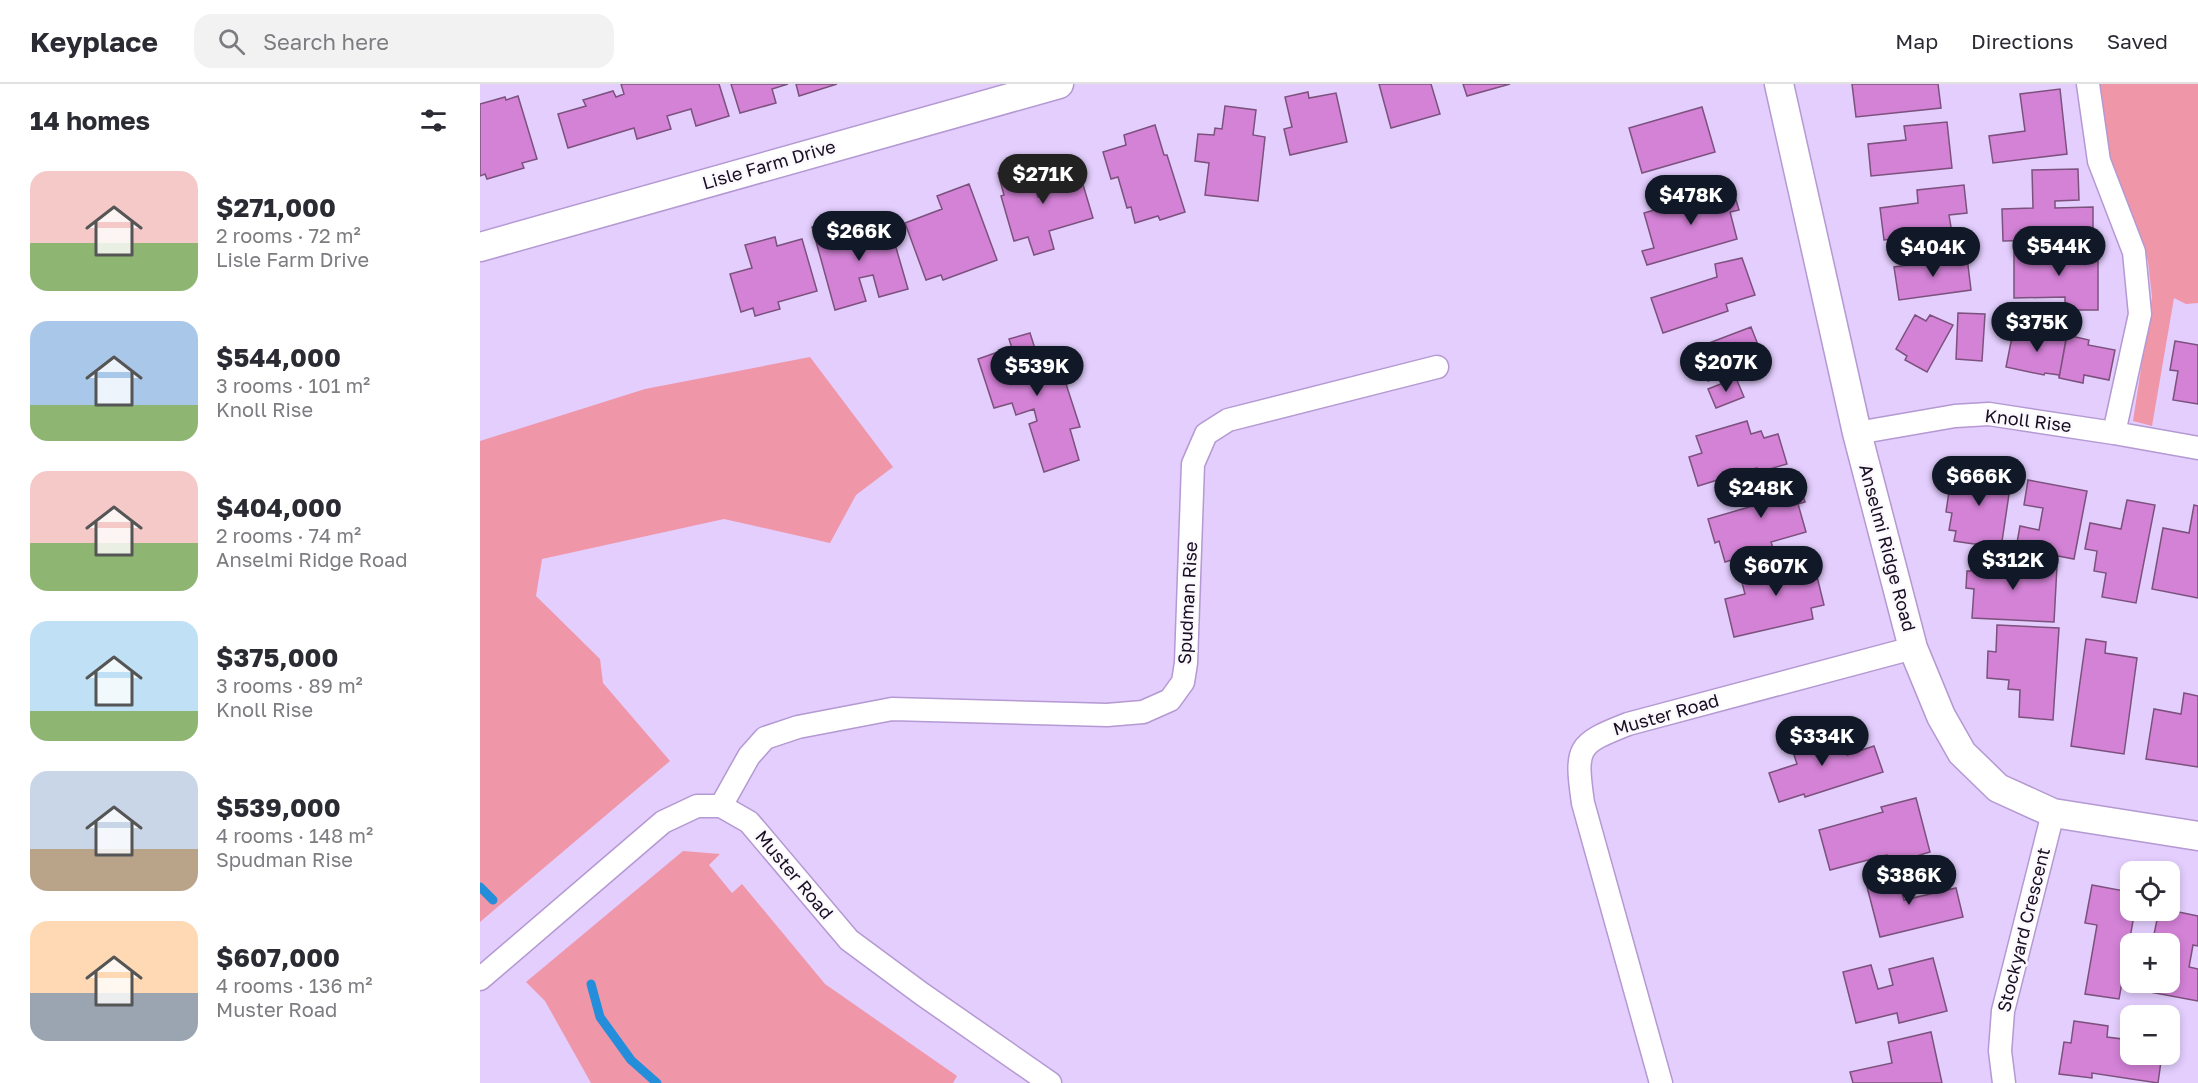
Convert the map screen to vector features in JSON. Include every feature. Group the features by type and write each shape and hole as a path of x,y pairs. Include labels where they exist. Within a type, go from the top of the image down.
{"street":[{"name":"Lisle Farm Drive","path":"480,247 1059,84"},
{"name":"Anselmi Ridge Road","path":"1779,84 1857,433 1913,648 1941,716 1962,753 1998,788 2053,813 2198,836"},
{"path":"2088,84 2099,161 2134,252 2140,314 2114,433"},
{"name":"Spudman Rise","path":"721,806 749,756 765,738 798,727 892,709 1107,715 1143,712 1170,700 1183,682 1186,663 1193,464 1206,434 1228,420 1437,367"},
{"name":"Knoll Rise","path":"1857,433 1955,416 1989,414 2198,448"},
{"name":"Muster Road","path":"1662,1083 1583,803 1579,774 1583,749 1590,740 1628,724 1913,648"},
{"path":"480,979 663,822 697,806 721,806"},
{"name":"Muster Road","path":"721,806 749,822 849,940 1050,1083"},
{"name":"Stockyard Crescent","path":"2004,1083 2000,1051 2003,1011 2053,813"}],"shaded area":[{"path":"2099,84 2198,84 2198,303 2186,304 2174,298 2152,426 2133,421 2152,297 2148,261 2108,151"},
{"path":"810,357 893,467 856,495 830,543 724,519 542,559 536,596 600,659 603,683 670,761 480,922 480,441 645,389"},
{"path":"683,851 720,854 709,865 732,893 742,884 825,984 957,1076 953,1083 591,1083 545,1001 526,982"}],"building":[{"path":"621,84 719,84 729,116 696,126 691,109 667,116 671,129 637,139 634,128 568,148 558,114 586,106 583,100 613,91 616,97 624,94"},
{"path":"731,84 788,84 772,89 776,103 740,113"},
{"path":"796,84 837,84 799,96"},
{"path":"1379,84 1431,84 1440,114 1391,128"},
{"path":"1463,84 1510,84 1467,96"},
{"path":"1852,84 1938,84 1941,108 1856,117"},
{"path":"2060,89 2067,154 1993,163 1989,136 2025,131 2020,94"},
{"path":"1308,92 1309,98 1336,93 1347,142 1290,155 1284,129 1292,127 1285,97"},
{"path":"518,96 537,159 522,163 524,168 487,179 485,174 480,176 480,104"},
{"path":"1225,106 1256,110 1253,135 1265,137 1258,201 1205,195 1209,163 1195,161 1198,134 1214,135 1215,128 1222,129"},
{"path":"1702,107 1715,152 1642,173 1629,128"},
{"path":"1947,122 1952,168 1871,176 1868,144 1906,140 1904,126"},
{"path":"1155,125 1185,212 1160,220 1158,216 1135,223 1131,207 1127,208 1118,177 1111,179 1103,152 1126,145 1124,135"},
{"path":"1028,164 1038,197 1052,192 1045,170 1063,165 1065,172 1078,168 1093,218 1049,231 1054,249 1034,255 1028,237 1014,241 1001,196 1004,195 998,173"},
{"path":"2078,169 2079,200 2055,201 2055,208 2093,207 2093,239 2003,241 2002,209 2033,208 2032,170"},
{"path":"969,184 997,260 943,280 941,275 926,280 905,223 942,209 937,196"},
{"path":"1964,185 1967,213 1949,215 1952,233 1884,240 1880,208 1918,203 1917,190"},
{"path":"1732,187 1739,210 1730,212 1737,239 1647,265 1642,251 1654,248 1644,213"},
{"path":"841,219 849,247 864,242 860,228 888,220 908,289 879,297 873,275 859,278 866,301 835,310 812,227"},
{"path":"775,237 777,246 802,239 817,291 778,302 780,309 755,316 753,308 741,312 730,274 752,268 745,245"},
{"path":"2098,251 2098,310 2065,310 2065,297 2014,298 2014,252"},
{"path":"1967,257 1971,290 1899,300 1894,267"},
{"path":"1742,258 1755,295 1726,304 1728,311 1663,333 1651,298 1717,277 1715,264"},
{"path":"1958,313 1985,314 1982,361 1956,359"},
{"path":"1915,315 1926,321 1930,315 1953,325 1927,372 1905,360 1907,356 1896,349"},
{"path":"2032,325 2053,329 2051,337 2066,339 2059,378 2059,375 2045,373 2044,375 2006,367 2012,337 2029,340"},
{"path":"1751,327 1764,360 1708,381 1696,348"},
{"path":"1030,333 1037,355 1062,347 1073,382 1066,384 1080,427 1070,429 1079,460 1044,472 1029,424 1037,421 1034,409 1016,415 1012,403 994,408 978,359 998,352 1005,374 1019,370 1009,339"},
{"path":"2067,335 2089,340 2088,345 2115,350 2109,380 2084,375 2083,383 2059,378"},
{"path":"2175,341 2198,345 2198,404 2173,400 2178,371 2170,370"},
{"path":"1736,378 1744,397 1716,408 1708,389"},
{"path":"1747,421 1751,434 1761,431 1764,438 1778,434 1787,464 1759,472 1757,468 1698,486 1689,457 1702,453 1696,436"},
{"path":"1989,470 2012,474 2001,548 1954,541 1956,531 1949,530 1952,513 1946,512 1952,471 1988,476"},
{"path":"1796,473 1805,502 1798,504 1806,532 1771,542 1773,548 1725,562 1719,541 1715,543 1708,519 1756,505 1751,486"},
{"path":"2028,480 2087,491 2074,559 2016,548 2020,526 2039,530 2043,508 2024,505"},
{"path":"2127,500 2155,505 2136,603 2102,597 2106,573 2094,571 2097,551 2085,549 2090,523 2121,529"},
{"path":"2194,505 2198,506 2198,598 2152,589 2163,528 2189,533"},
{"path":"1811,552 1824,605 1811,608 1813,619 1734,637 1725,599 1745,594 1740,575 1790,564 1789,557"},
{"path":"1972,561 2057,566 2054,622 1972,618 1974,589 1966,588 1967,571 1971,571"},
{"path":"1997,625 2059,628 2053,720 2019,717 2020,690 2008,689 2009,680 1987,678 1988,651 1996,652"},
{"path":"2086,639 2106,642 2105,653 2137,658 2124,754 2071,746"},
{"path":"2184,693 2198,696 2198,767 2146,759 2154,709 2181,714"},
{"path":"1822,729 1828,749 1843,744 1847,755 1874,746 1883,772 1805,797 1804,794 1779,802 1769,773 1797,764 1789,740"},
{"path":"1916,798 1930,852 1890,864 1887,855 1830,870 1819,830 1883,812 1881,807"},
{"path":"1896,872 1904,900 1956,888 1963,917 1880,937 1865,879"},
{"path":"2092,885 2120,890 2120,921 2133,921 2131,933 2120,933 2119,999 2085,994 2097,925 2085,923"},
{"path":"2180,912 2198,916 2198,946 2193,945 2189,967 2198,969 2198,1001 2155,993 2180,993 2180,933 2154,933 2157,921 2180,921"},
{"path":"1933,958 1947,1011 1899,1023 1897,1013 1856,1023 1843,972 1871,965 1878,989 1893,985 1889,969"},
{"path":"2074,1021 2108,1026 2107,1037 2120,1039 2120,1065 2160,1065 2158,1083 2092,1073 2092,1078 2059,1074 2064,1042 2071,1043"},
{"path":"1931,1032 1942,1083 1853,1083 1850,1072 1892,1063 1888,1042"}],"waterway":[{"path":"480,887 493,900"},
{"path":"591,984 600,1017 631,1060 657,1083"}]}
